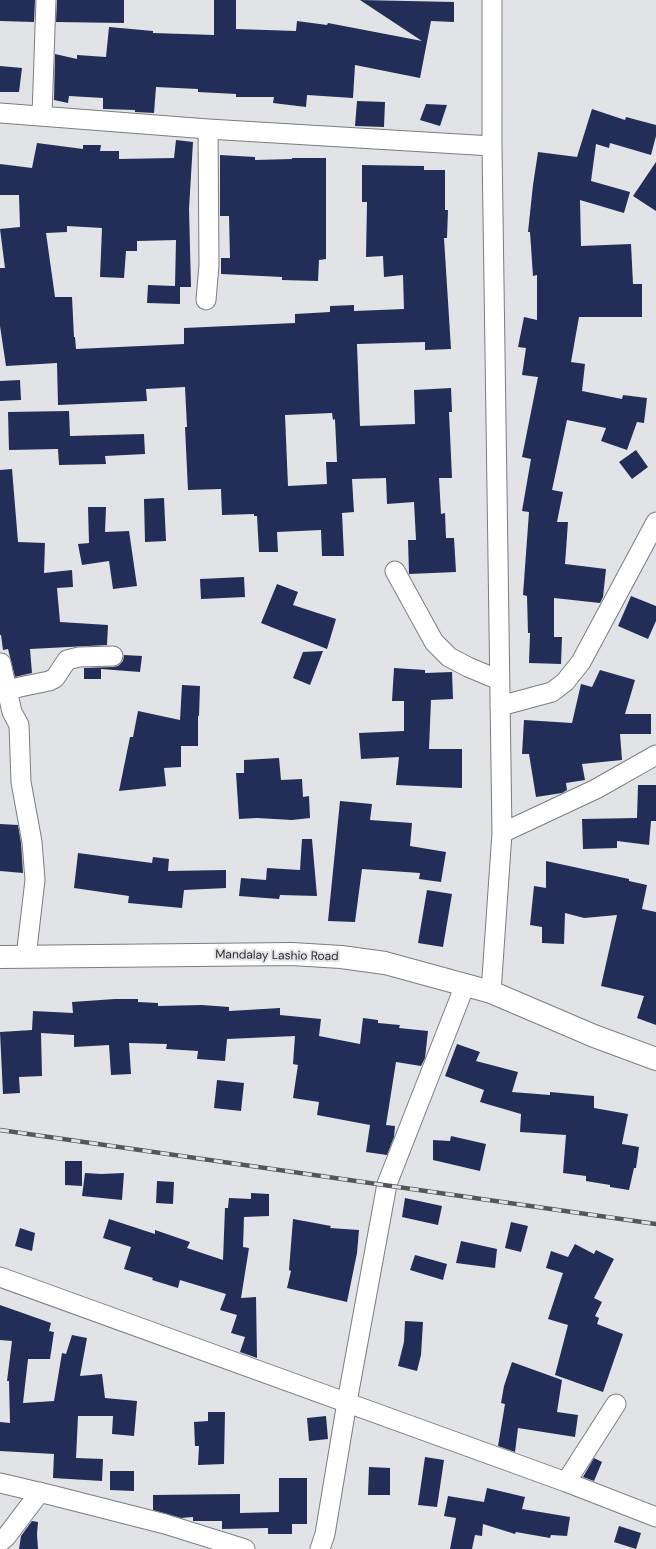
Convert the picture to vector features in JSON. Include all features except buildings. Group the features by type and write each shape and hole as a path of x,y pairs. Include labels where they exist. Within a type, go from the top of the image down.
{"highway":[{"name":"Mandalay Lashio Road","path":"0,957 292,954 341,957 386,963 491,992 594,1036 656,1059"}],"street":[{"path":"42,116 46,0"},
{"path":"491,992 502,834 492,146 492,0"},
{"path":"0,113 208,129 492,146"},
{"path":"206,300 209,265 208,129"},
{"path":"500,706 552,692 566,682 581,662 656,522"},
{"path":"395,571 434,642 449,657 499,680"},
{"path":"7,691 49,681 55,678 67,660 79,657 113,656"},
{"path":"2,663 12,712 19,725 21,782 32,842 35,880 26,957"},
{"path":"502,834 596,789 656,755"},
{"path":"320,1549 325,1534 347,1402 387,1184 464,985"},
{"path":"0,1277 566,1482 656,1517"},
{"path":"566,1482 616,1404"},
{"path":"0,1483 165,1524 202,1543 245,1549"},
{"path":"0,1542 6,1538 40,1492"}],"railway":[{"path":"0,1130 656,1224"}]}
